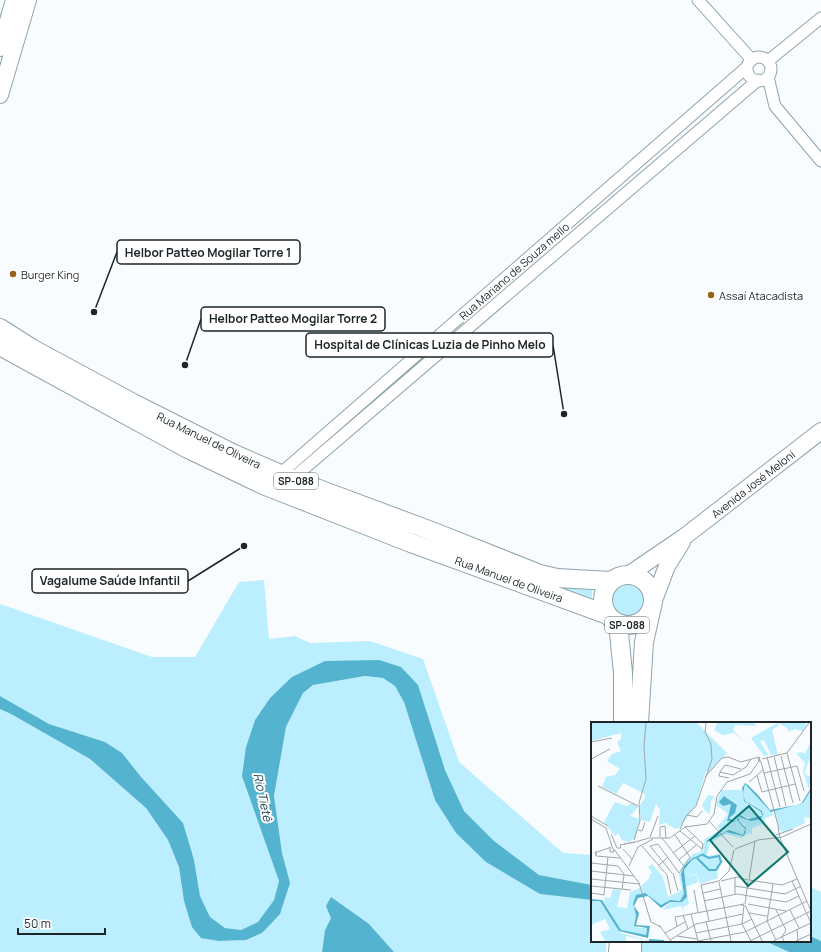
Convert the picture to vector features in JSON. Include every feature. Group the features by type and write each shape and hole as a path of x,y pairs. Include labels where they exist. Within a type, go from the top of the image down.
{"main road":[{"name":"Rua Manuel de Oliveira","path":"0,328 33,349 200,438 286,477 434,532 540,574 557,578 611,581"},
{"name":"Rua Manuel de Oliveira","path":"0,346 188,450 263,485 411,543 613,619"},
{"name":"SP-088","path":"613,619 633,625 640,622 652,607 652,595 644,581 628,575 616,578 611,581 604,594 604,608 613,619 623,673 623,722"},
{"name":"Avenida José Meloni","path":"639,722 644,642 652,607"},
{"path":"618,952 619,942"}],"street":[{"path":"0,48 14,0"},
{"path":"0,95 28,0"},
{"path":"698,0 750,63 750,76 763,78"},
{"path":"768,61 821,18"},
{"path":"750,63 760,57 768,61 771,69 763,78"},
{"name":"Rua Mariano de Souza mello","path":"286,477 750,63"},
{"path":"763,78 775,106 821,161"},
{"name":"Rua Mariano de Souza mello","path":"286,477 763,78"},
{"name":"Avenida José Meloni","path":"628,575 684,537 821,431"},
{"name":"Avenida José Meloni","path":"652,607 667,566 684,537"}],"shaded area":[{"path":"264,580 269,639 295,636 310,643 370,641 423,659 459,762 563,853 591,855 591,885 539,875 494,841 464,811 445,770 379,660 270,698 255,720 246,747 279,881 274,900 258,923 241,930 225,928 210,917 200,896 194,860 142,778 122,753 105,742 49,724 0,696 0,604 152,657 195,657 239,582"},
{"path":"545,582 593,588 591,602"},
{"path":"628,585 640,590 645,602 640,614 628,619 616,614 611,602 616,590"},
{"path":"365,676 383,678 395,686 404,702 435,800 540,894 591,900 591,942 606,942 606,952 394,952 369,924 331,918 325,930 322,952 0,952 0,709 90,759 146,808 168,840 179,867 184,901 219,941 246,940 262,933 289,883 282,853 274,796 286,727 303,693 313,685"},
{"path":"811,887 821,892 821,941 811,936"},
{"path":"640,942 767,942 789,952 639,952"}],"water":[{"name":"Rio Tietê","path":"379,660 401,667 418,685 445,770 464,811 494,841 539,875 591,885 591,900 540,894 486,862 456,833 435,800 404,702 395,686 383,678 365,676 313,685 303,693 286,727 274,796 282,853 290,883 280,914 262,933 246,940 219,941 201,938 192,927 184,901 179,867 168,840 146,808 90,759 0,709 0,696 49,724 105,742 122,753 142,778 183,823 194,860 200,896 210,917 225,928 241,930 258,922 274,900 279,881 242,776 246,747 255,720 270,698 292,677 325,661"},
{"path":"331,897 369,924 394,952 322,952 325,930 331,918 326,906"},
{"path":"811,936 821,941 821,952 789,952 767,942 811,942"}],"place":[{"name":"Burger King","path":"13,274"},
{"name":"Assaí Atacadista","path":"711,295"},
{"name":"Helbor Patteo Mogilar Torre 1","path":"94,312"},
{"name":"Helbor Patteo Mogilar Torre 2","path":"185,365"},
{"name":"Hospital de Clínicas Luzia de Pinho Melo","path":"564,414"},
{"name":"Vagalume Saúde Infantil","path":"244,546"}]}
